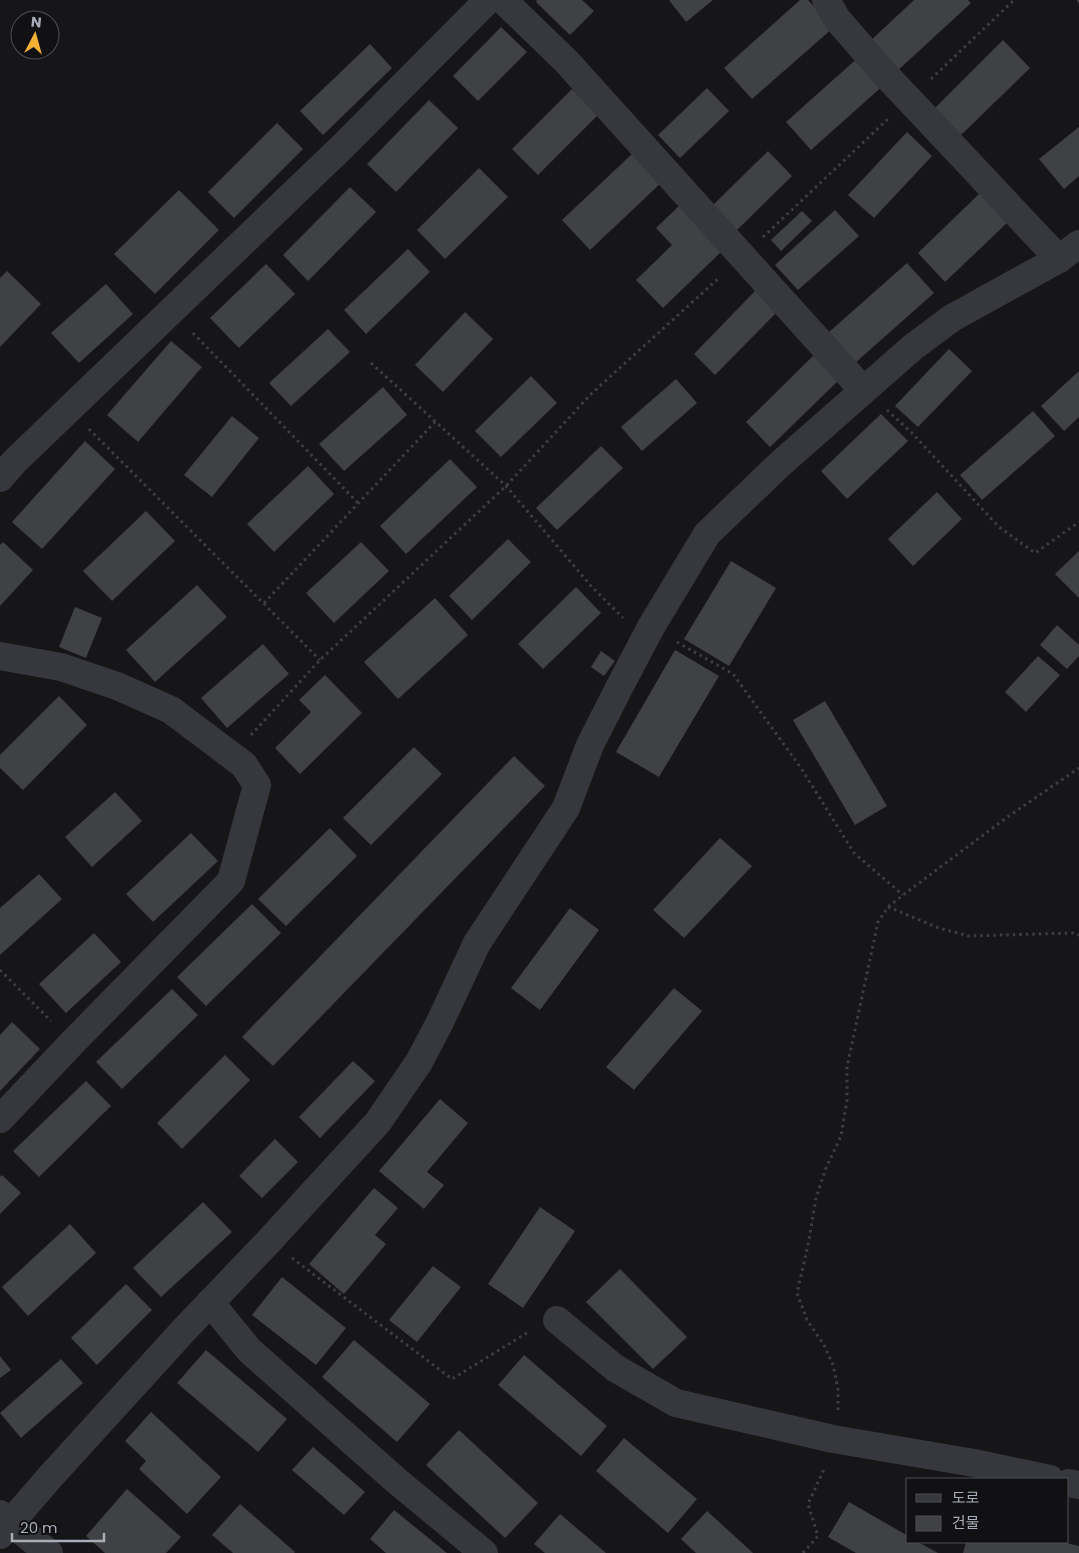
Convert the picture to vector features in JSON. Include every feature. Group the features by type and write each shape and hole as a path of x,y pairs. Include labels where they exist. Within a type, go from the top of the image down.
{"street":[{"path":"0,478 14,462 70,410 171,310 343,146 488,0"},
{"path":"503,0 567,62 864,390"},
{"path":"49,1553 4,1524 378,1122 419,1062 477,943 566,808 590,745 647,633 707,534 780,464 912,347 952,318 1069,252 909,100 837,19 826,0"},
{"path":"0,656 61,667 117,686 171,710 244,765 257,785 231,881 0,1119"},
{"path":"210,1302 249,1350 398,1482 484,1553"},
{"path":"557,1320 614,1368 676,1403 833,1439 974,1463 1045,1478"}],"path":[{"path":"232,756 320,660 506,486 591,394 744,256 1014,0"},
{"path":"171,310 358,503"},
{"path":"371,363 506,486 591,586 647,633 733,674 801,768 854,853 903,895"},
{"path":"864,390 912,432 999,527 1035,552 1079,522"},
{"path":"70,410 320,660"},
{"path":"264,603 435,422"},
{"path":"804,1553 818,1536 808,1504 828,1458 833,1439 838,1407 838,1389 833,1366 824,1345 807,1320 797,1293 816,1198 826,1168 841,1136 847,1100 846,1067 878,922 888,907 903,895 1006,818 1079,768"},
{"path":"888,907 939,928 969,936 1073,933 1079,935"},
{"path":"0,970 73,1042"},
{"path":"269,1241 452,1378 544,1323 557,1320"}],"building":[{"path":"537,0 582,0 594,11 570,35 536,2"},
{"path":"669,0 713,0 686,22"},
{"path":"800,0 808,0 833,28 752,99 724,68"},
{"path":"914,0 968,0 971,3 895,73 867,44"},
{"path":"501,27 527,52 478,101 453,76"},
{"path":"1003,40 1030,68 959,137 933,110"},
{"path":"370,44 392,68 323,135 300,111"},
{"path":"861,55 886,83 811,150 786,122"},
{"path":"707,88 729,111 680,158 658,135"},
{"path":"572,89 598,115 538,175 512,149"},
{"path":"429,100 458,128 396,192 367,164"},
{"path":"277,123 303,149 234,218 208,192"},
{"path":"1079,127 1079,176 1064,189 1039,159"},
{"path":"907,132 932,156 874,218 848,195"},
{"path":"768,151 792,176 737,230 713,205"},
{"path":"633,153 661,183 590,250 562,220"},
{"path":"479,168 508,197 445,259 417,230"},
{"path":"350,187 376,212 308,281 283,255"},
{"path":"179,190 219,230 155,294 114,254"},
{"path":"981,192 1009,221 945,282 918,253"},
{"path":"681,204 724,249 663,308 636,280 672,245 656,228"},
{"path":"835,210 859,236 798,290 775,265"},
{"path":"802,211 812,221 781,251 771,240"},
{"path":"408,249 430,272 366,334 344,310"},
{"path":"907,263 934,293 855,363 828,333"},
{"path":"266,264 295,294 239,348 210,318"},
{"path":"7,271 41,304 0,347 0,278"},
{"path":"106,284 133,314 79,363 51,333"},
{"path":"755,291 777,312 715,375 694,354"},
{"path":"465,312 493,339 443,392 415,365"},
{"path":"328,329 350,352 291,406 269,383"},
{"path":"171,341 202,367 138,442 107,415"},
{"path":"949,349 972,371 918,427 895,406"},
{"path":"815,354 840,379 770,447 746,422"},
{"path":"1079,371 1079,417 1064,431 1041,406"},
{"path":"531,376 557,403 501,457 475,431"},
{"path":"676,379 697,403 642,451 621,427"},
{"path":"383,387 407,415 344,471 319,444"},
{"path":"1033,411 1055,436 982,500 960,475"},
{"path":"881,414 908,441 847,499 821,471"},
{"path":"232,416 259,438 212,497 184,475"},
{"path":"85,441 115,469 42,549 12,522"},
{"path":"601,446 623,468 557,530 536,508"},
{"path":"450,459 477,487 406,554 380,526"},
{"path":"308,466 334,494 274,552 247,524"},
{"path":"937,492 962,519 913,566 888,539"},
{"path":"146,511 175,541 112,601 83,571"},
{"path":"508,539 531,562 472,620 449,596"},
{"path":"3,542 33,570 0,606 0,545"},
{"path":"361,542 389,571 334,623 306,593"},
{"path":"1079,551 1079,598 1055,574"},
{"path":"731,561 776,588 729,666 684,639"},
{"path":"197,585 227,617 155,682 126,650"},
{"path":"576,587 601,613 543,669 518,644"},
{"path":"435,598 468,635 398,699 364,662"},
{"path":"75,607 102,618 86,658 59,647"},
{"path":"1057,625 1079,645 1079,656 1067,669 1040,645"},
{"path":"263,644 289,674 227,728 201,698"},
{"path":"675,650 719,676 659,777 616,752"},
{"path":"601,651 615,661 604,676 591,667"},
{"path":"1038,656 1060,675 1026,712 1005,692"},
{"path":"325,675 362,713 300,774 275,748 311,712 299,700"},
{"path":"59,696 87,725 23,790 0,768 0,755"},
{"path":"825,701 887,806 855,825 793,720"},
{"path":"414,747 442,774 371,845 343,818"},
{"path":"514,756 545,786 273,1066 242,1037"},
{"path":"115,792 142,821 92,867 65,837"},
{"path":"330,828 357,856 286,926 258,899"},
{"path":"191,833 218,861 153,922 126,894"},
{"path":"720,838 752,866 684,938 653,910"},
{"path":"39,874 62,899 0,955 0,908"},
{"path":"252,904 281,933 206,1006 177,977"},
{"path":"570,908 599,930 540,1010 511,988"},
{"path":"94,933 121,962 66,1013 39,984"},
{"path":"674,988 702,1011 634,1090 606,1067"},
{"path":"172,989 198,1015 122,1089 96,1062"},
{"path":"12,1022 40,1049 0,1091 0,1035"},
{"path":"225,1055 250,1080 182,1149 157,1123"},
{"path":"353,1061 375,1081 320,1138 299,1117"},
{"path":"86,1081 111,1106 39,1177 13,1151"},
{"path":"440,1099 468,1123 427,1172 444,1185 424,1209 379,1171"},
{"path":"275,1139 298,1162 262,1198 239,1176"},
{"path":"2,1175 21,1193 0,1214 0,1177"},
{"path":"374,1188 398,1208 375,1235 386,1244 344,1294 309,1264"},
{"path":"203,1202 232,1232 161,1297 133,1268"},
{"path":"540,1207 575,1231 523,1308 488,1284"},
{"path":"70,1224 96,1253 28,1316 2,1287"},
{"path":"433,1266 461,1287 417,1342 389,1320"},
{"path":"620,1269 687,1337 653,1369 586,1302"},
{"path":"282,1277 346,1328 316,1365 252,1315"},
{"path":"126,1284 152,1310 97,1365 71,1338"},
{"path":"354,1340 430,1404 397,1442 322,1377"},
{"path":"206,1350 287,1419 258,1452 177,1383"},
{"path":"524,1355 607,1426 581,1456 498,1385"},
{"path":"0,1356 11,1370 0,1378"},
{"path":"61,1359 83,1383 21,1438 0,1413"},
{"path":"151,1412 221,1477 187,1514 139,1469 146,1461 125,1441"},
{"path":"459,1430 538,1503 505,1538 426,1465"},
{"path":"624,1438 697,1499 668,1533 596,1471"},
{"path":"313,1447 365,1492 344,1515 292,1470"},
{"path":"127,1489 181,1537 166,1553 105,1553 86,1536"},
{"path":"849,1502 906,1535 906,1543 920,1543 938,1553 856,1553 828,1537"},
{"path":"240,1504 295,1552 233,1553 212,1535"},
{"path":"394,1510 447,1553 386,1553 370,1539"},
{"path":"707,1511 753,1553 696,1553 681,1539"},
{"path":"560,1514 606,1553 545,1553 534,1544"},
{"path":"966,1543 1066,1543 1079,1546 1079,1553 963,1553"}]}
